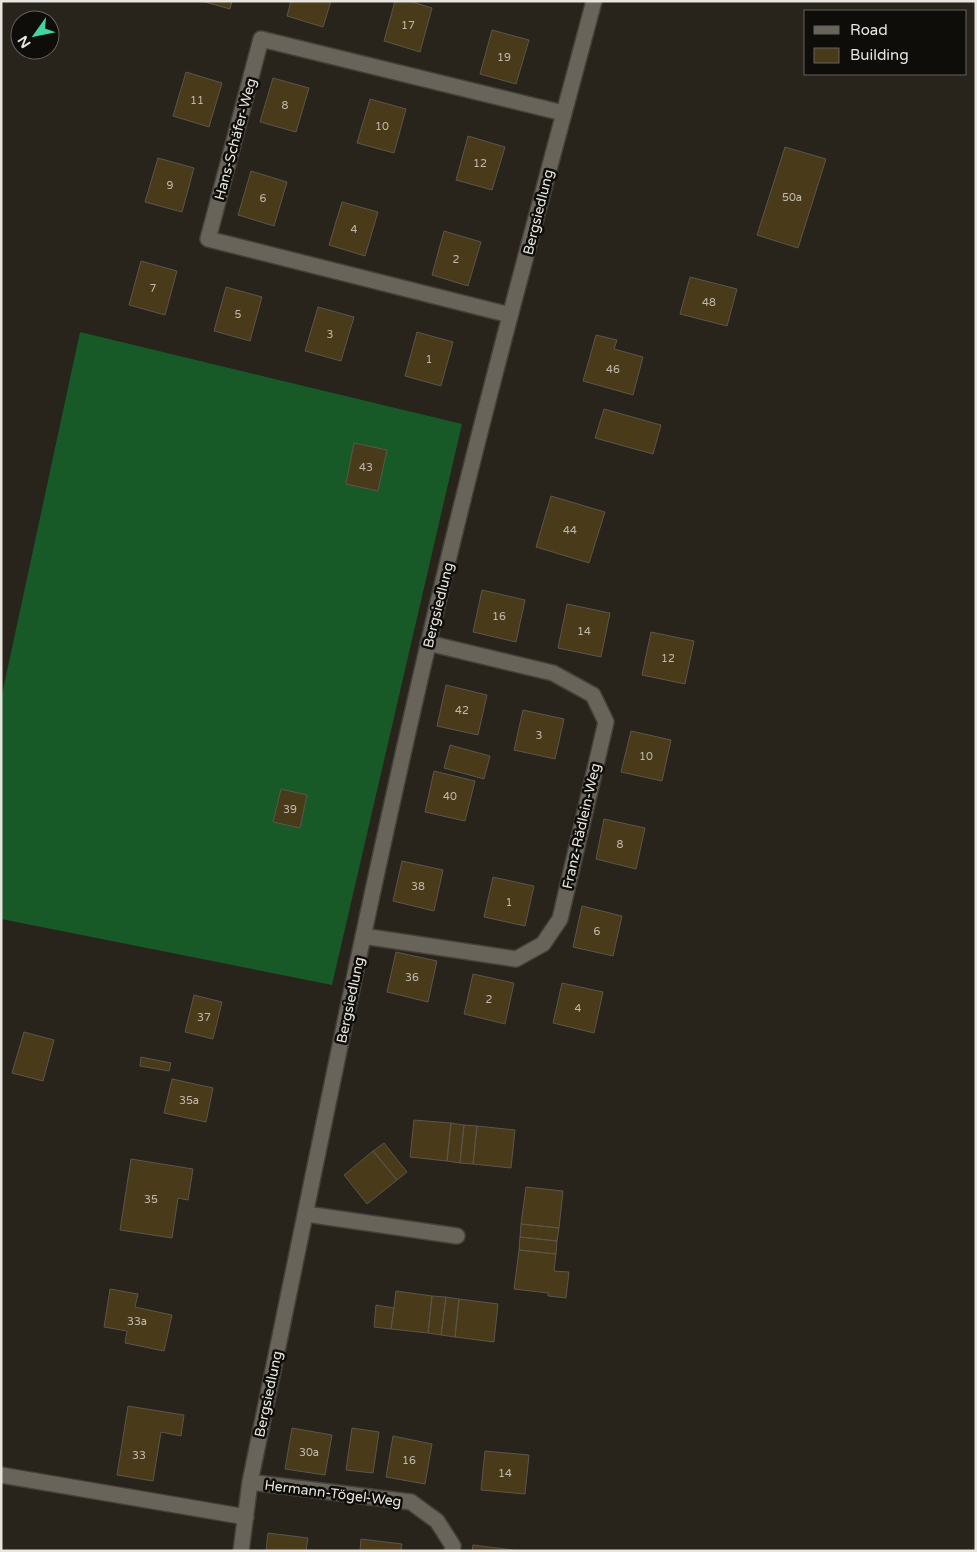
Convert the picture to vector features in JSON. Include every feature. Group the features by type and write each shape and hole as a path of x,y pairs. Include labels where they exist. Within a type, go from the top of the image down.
{"street":[{"name":"Bergsiedlung","path":"241,1551 250,1482 363,936 428,643 510,315 594,1"},
{"name":"Hans-Schäfer-Weg","path":"510,315 208,239 261,40 563,113"},
{"name":"Franz-Rädlein-Weg","path":"363,936 516,959 543,944 560,919 606,722 593,695 553,673 428,643"},
{"path":"306,1214 457,1236"},
{"path":"1,1475 246,1517"},
{"name":"Hermann-Tögel-Weg","path":"250,1482 411,1502 437,1521 453,1546 452,1551"}],"green space":[{"path":"80,332 462,424 332,985 1,919 1,699"}],"building":[{"path":"201,1 232,1 230,9"},
{"path":"291,1 331,1 323,27 287,16"},
{"path":"395,1 409,1 432,8 420,52 384,41"},
{"path":"492,30 529,40 516,84 480,74"},
{"path":"186,72 222,83 209,127 173,116"},
{"path":"273,78 309,88 296,132 260,122"},
{"path":"370,99 406,109 394,153 357,143"},
{"path":"468,136 505,147 492,190 456,180"},
{"path":"785,147 826,159 798,248 757,235"},
{"path":"158,158 194,168 182,212 145,202"},
{"path":"251,171 287,182 274,226 238,215"},
{"path":"342,202 378,212 365,256 329,245"},
{"path":"444,231 481,242 468,286 432,275"},
{"path":"141,261 177,271 165,315 129,305"},
{"path":"690,277 737,289 727,326 680,314"},
{"path":"226,287 262,297 250,341 214,331"},
{"path":"318,307 354,317 341,361 305,351"},
{"path":"417,332 453,342 441,386 405,376"},
{"path":"596,335 617,340 614,349 643,357 633,395 583,381"},
{"path":"604,409 661,425 653,454 595,438"},
{"path":"354,443 387,450 378,491 346,484"},
{"path":"551,496 605,512 589,563 536,547"},
{"path":"482,590 525,600 516,642 473,632"},
{"path":"567,604 610,613 601,657 558,648"},
{"path":"651,632 694,641 685,684 642,675"},
{"path":"446,685 487,695 478,735 437,726"},
{"path":"523,710 564,719 555,759 514,750"},
{"path":"631,731 671,740 662,781 621,772"},
{"path":"450,745 490,756 484,779 444,768"},
{"path":"434,771 475,781 465,821 425,812"},
{"path":"281,789 307,795 300,828 273,822"},
{"path":"604,819 645,828 636,869 596,859"},
{"path":"402,861 443,870 434,911 393,901"},
{"path":"493,877 534,886 525,926 484,917"},
{"path":"582,906 622,916 613,956 573,947"},
{"path":"396,952 437,961 428,1002 387,992"},
{"path":"473,974 514,983 505,1024 464,1014"},
{"path":"562,983 603,992 594,1033 553,1023"},
{"path":"194,995 222,1002 213,1039 185,1032"},
{"path":"24,1032 54,1040 43,1081 12,1073"},
{"path":"141,1057 171,1063 169,1071 140,1066"},
{"path":"172,1079 213,1088 206,1122 164,1113"},
{"path":"414,1120 451,1123 447,1161 410,1157"},
{"path":"451,1123 464,1125 460,1163 447,1161"},
{"path":"464,1125 477,1126 473,1164 460,1163"},
{"path":"477,1126 515,1130 511,1168 473,1164"},
{"path":"384,1143 407,1172 397,1180 373,1151"},
{"path":"373,1151 397,1180 367,1204 344,1175"},
{"path":"131,1159 193,1169 188,1200 178,1198 172,1238 120,1230"},
{"path":"526,1187 563,1191 559,1228 521,1224"},
{"path":"521,1224 559,1228 557,1241 520,1237"},
{"path":"520,1237 557,1241 556,1254 519,1250"},
{"path":"519,1250 556,1254 554,1271 569,1272 566,1298 548,1296 548,1293 514,1289"},
{"path":"110,1289 138,1294 135,1307 172,1315 164,1351 125,1343 127,1331 104,1327"},
{"path":"396,1291 432,1296 428,1333 391,1329"},
{"path":"432,1296 446,1297 441,1335 428,1333"},
{"path":"446,1297 459,1299 455,1337 441,1335"},
{"path":"459,1299 498,1304 494,1342 455,1337"},
{"path":"376,1305 394,1308 391,1329 374,1327"},
{"path":"128,1406 184,1415 181,1436 161,1432 153,1481 117,1475"},
{"path":"292,1428 332,1435 325,1475 285,1469"},
{"path":"352,1428 379,1432 373,1473 346,1470"},
{"path":"393,1436 432,1444 425,1484 386,1477"},
{"path":"485,1451 529,1455 525,1494 481,1490"},
{"path":"268,1533 308,1538 306,1551 266,1551"},
{"path":"361,1539 402,1544 401,1551 360,1551"},
{"path":"473,1545 513,1550 513,1551 472,1551"}]}
